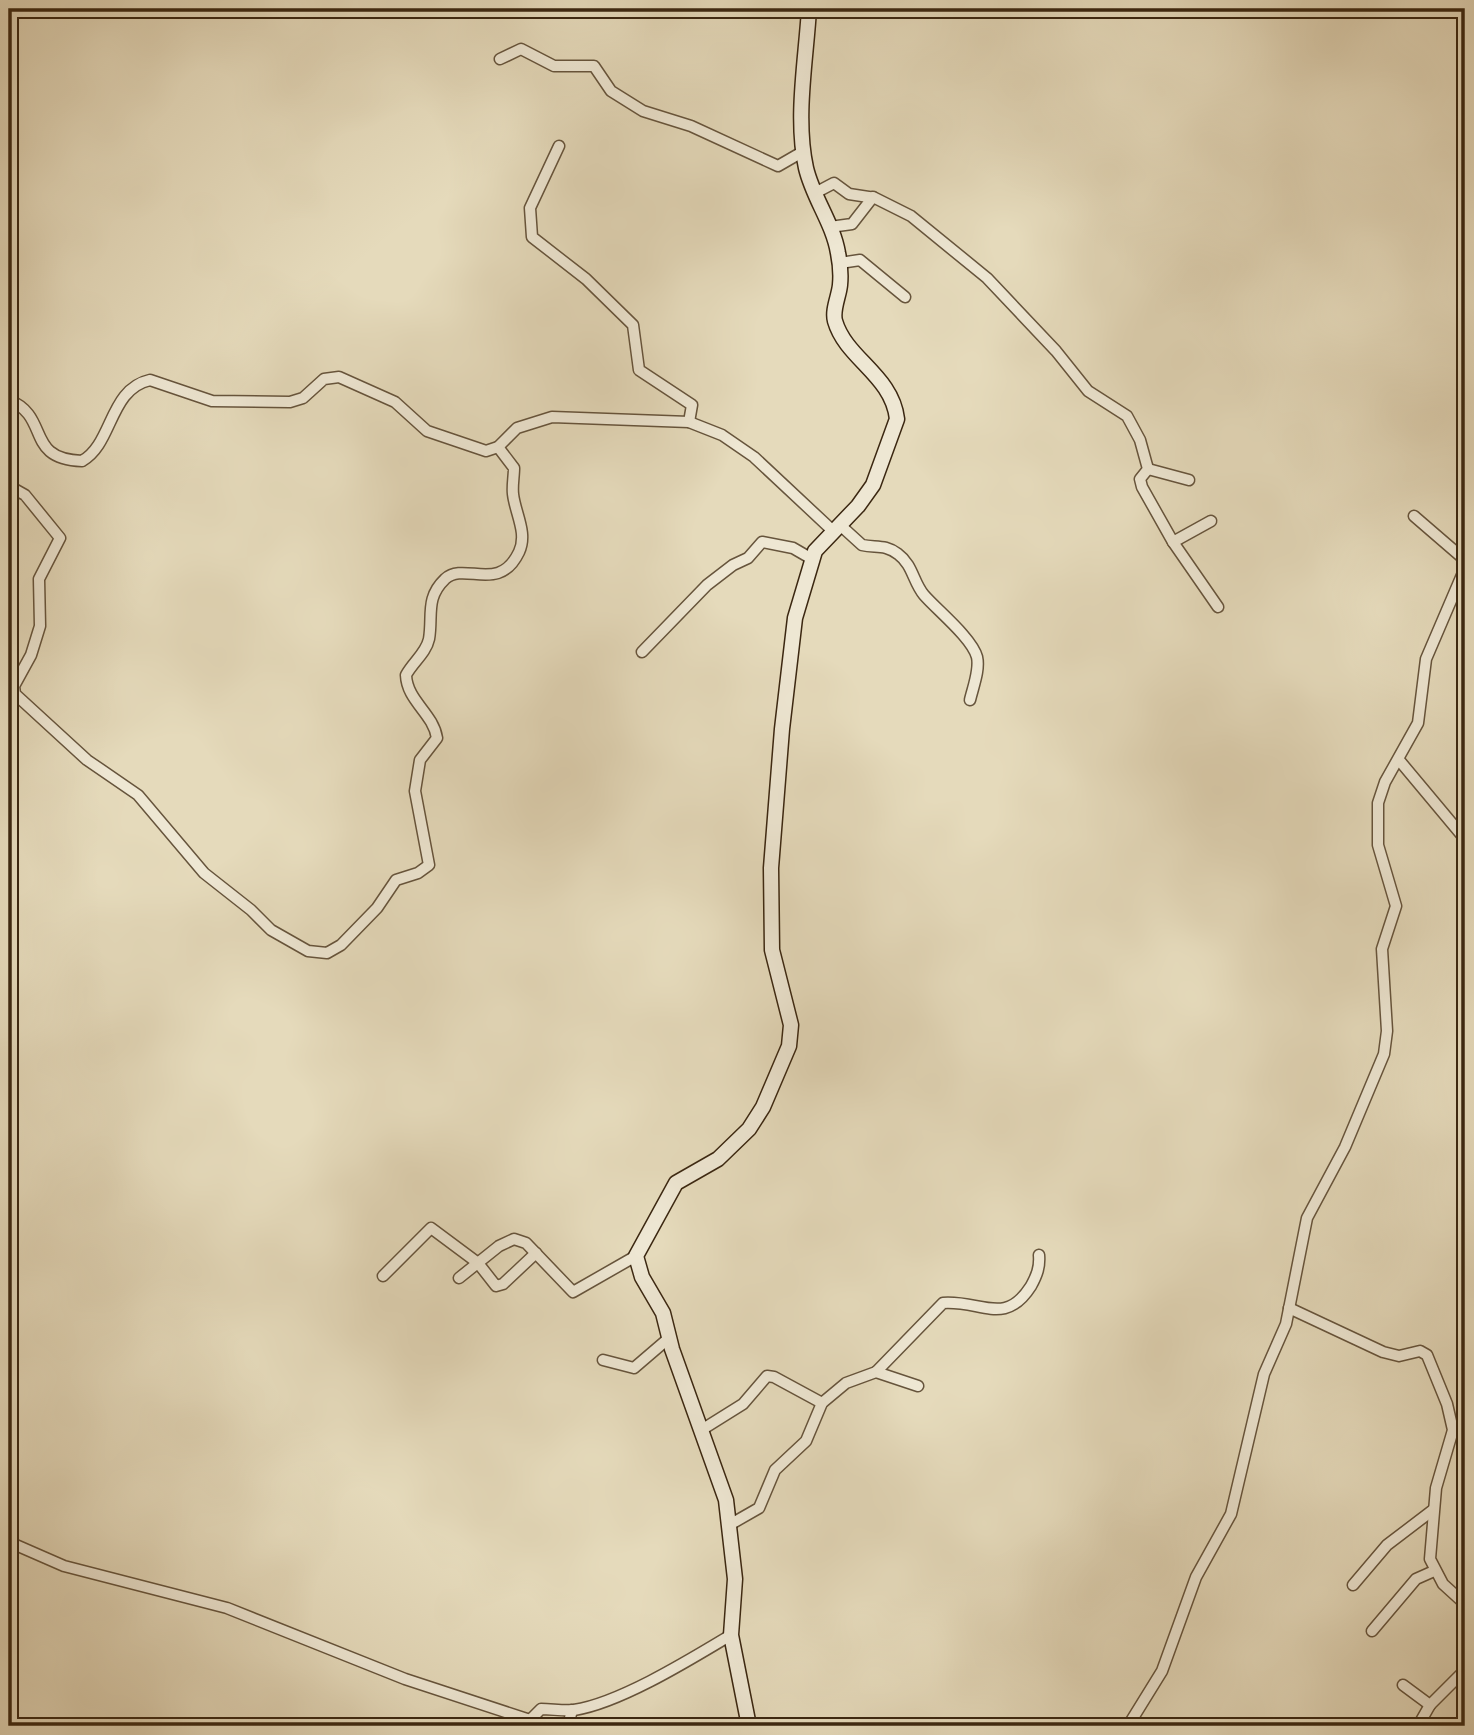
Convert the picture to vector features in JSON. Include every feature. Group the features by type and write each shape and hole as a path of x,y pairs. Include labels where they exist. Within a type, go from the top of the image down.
{"street":[{"path":"459,1278 514,1239 520,1239 573,1292 636,1255 676,1183 718,1159 749,1129 763,1107 791,1041 789,1019 772,950 772,849 792,639 812,559 873,485 897,419 885,386 845,339 835,321 840,263 830,227 815,194 804,151 803,98 809,9"},
{"path":"500,59 517,49 554,66 594,66 611,91 643,111 691,126 778,166 804,151"},
{"path":"559,146 530,208 529,230 532,237 586,279 634,325 639,370 692,405 689,422"},
{"path":"815,194 834,183 849,194 873,197 911,216 951,246 1009,299 1088,391 1127,416 1140,440 1148,469 1141,482 1173,542 1218,607"},
{"path":"830,227 852,224 873,197"},
{"path":"840,263 860,260 905,297"},
{"path":"9,400 26,409 46,449 69,461 82,461 90,457 132,388 150,380 212,401 290,402 303,398 324,379 339,377 396,402 417,424 439,437 486,451 498,447 517,428 552,417 689,422 722,435 754,457 836,527 862,545 882,545 901,556 915,574 922,593 949,619 976,653 976,670 970,700"},
{"path":"9,486 25,495 60,538 39,579 40,626 31,655 14,686 15,694 88,760 138,795 191,859 271,930 308,951 327,953 341,945 377,908 396,880 418,873 429,865 415,792 420,760 437,738 434,726 412,697 406,675 426,647 431,604 443,581 457,573 474,576 496,573 514,561 521,548 522,533 513,494 514,468 498,447"},
{"path":"1148,469 1189,480"},
{"path":"1413,516 1465,560"},
{"path":"1173,542 1211,521"},
{"path":"642,652 707,585 730,567 748,558 762,542 793,548 812,559"},
{"path":"1128,1726 1162,1671 1196,1577 1231,1514 1264,1374 1283,1333 1308,1215 1340,1155 1384,1055 1387,1031 1382,949 1396,906 1378,845 1377,824 1381,794 1418,723 1426,659 1465,568"},
{"path":"1399,760 1465,839"},
{"path":"383,1276 431,1228 478,1263 490,1281 499,1286 536,1254"},
{"path":"636,1255 642,1277 659,1304 703,1429 731,1524 735,1579 731,1634 749,1726"},
{"path":"731,1524 759,1508 771,1477 806,1441 822,1404 846,1383 876,1372 943,1303 973,1304 1003,1310 1016,1304 1034,1280 1040,1266 1039,1255"},
{"path":"1289,1308 1383,1352 1399,1356 1415,1351 1426,1354 1452,1425 1433,1510 1430,1547 1434,1571 1443,1584 1465,1604"},
{"path":"603,1360 634,1368 669,1338"},
{"path":"876,1372 918,1386"},
{"path":"703,1429 743,1404 767,1376 774,1377 822,1404"},
{"path":"1353,1585 1387,1545 1433,1510"},
{"path":"9,1542 74,1569 227,1608 405,1679 530,1720 541,1709 572,1710 590,1706 659,1676 731,1634"},
{"path":"1372,1631 1416,1580 1434,1571"},
{"path":"1418,1726 1430,1705 1465,1670"},
{"path":"1403,1685 1430,1705"},
{"path":"568,1726 572,1710"}]}
